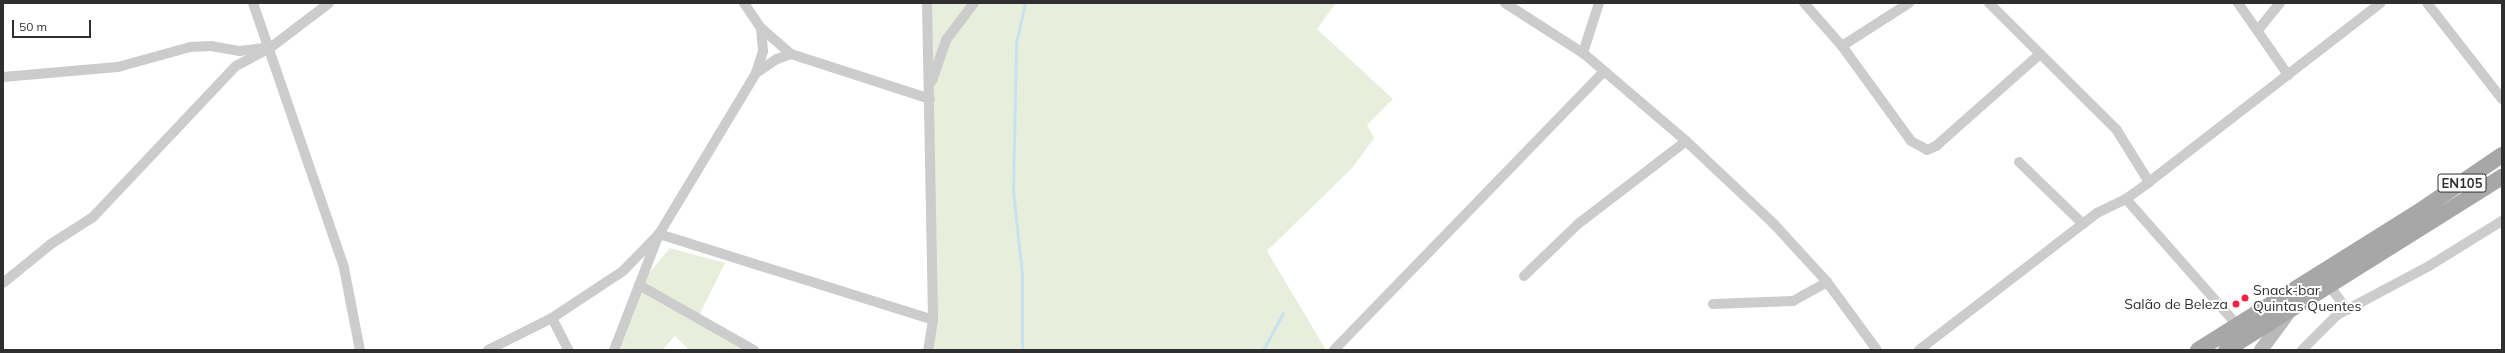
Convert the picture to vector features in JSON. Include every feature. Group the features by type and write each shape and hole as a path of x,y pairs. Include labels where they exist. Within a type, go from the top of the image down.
{"main road":[{"name":"EN105","path":"2198,350 2421,210 2502,155"},
{"name":"EN105","path":"2226,350 2502,176"},
{"path":"2260,350 2292,308"}],"street":[{"path":"253,3 270,48 344,268 360,350"},
{"path":"3,283 51,244 93,217 236,66 270,48 329,3"},
{"path":"744,3 761,28 791,54 930,99"},
{"path":"930,87 946,40 974,3"},
{"path":"1505,3 1583,53 1686,141 1773,223 1827,282 1877,350"},
{"path":"1583,53 1599,3"},
{"path":"1804,3 1842,46 1911,142 1927,150 1936,146 2040,54"},
{"path":"1842,46 1909,3"},
{"path":"1989,3 2116,129 2149,182"},
{"path":"2238,3 2288,75"},
{"path":"2258,30 2280,3"},
{"path":"1919,350 2083,224 2114,203 2126,199 2149,182 2381,3"},
{"path":"2427,3 2502,99"},
{"path":"924,4 930,87 933,320 928,350"},
{"path":"614,350 659,234 756,73 763,51 761,28"},
{"path":"3,77 118,66 190,47 212,46 239,51 270,48"},
{"path":"756,73 777,59 791,54"},
{"path":"1334,350 1604,71"},
{"path":"1524,276 1578,224 1686,141"},
{"path":"2019,162 2083,224"},
{"path":"2126,199 2237,326"},
{"path":"2302,350 2337,315 2502,221"},
{"path":"488,350 552,318 623,271 659,234"},
{"path":"659,234 933,320"},
{"path":"1713,304 1793,301 1827,282"},
{"path":"639,285 754,350"},
{"path":"2329,285 2347,310"},
{"path":"552,318 568,350"}],"green space":[{"path":"927,3 1336,3 1317,29 1393,99 1367,125 1374,138 1353,167 1267,251 1326,350 928,350"},
{"path":"670,248 725,263 698,318 754,350 689,350 675,336 662,350 618,350 639,285"}],"waterway":[{"path":"1022,350 1022,274 1013,191 1016,43 1025,3"},
{"path":"1263,350 1283,313"}],"place":[{"name":"Snack-bar Quintas Quentes","path":"2245,298"},
{"name":"Salão de Beleza","path":"2236,304"}]}
